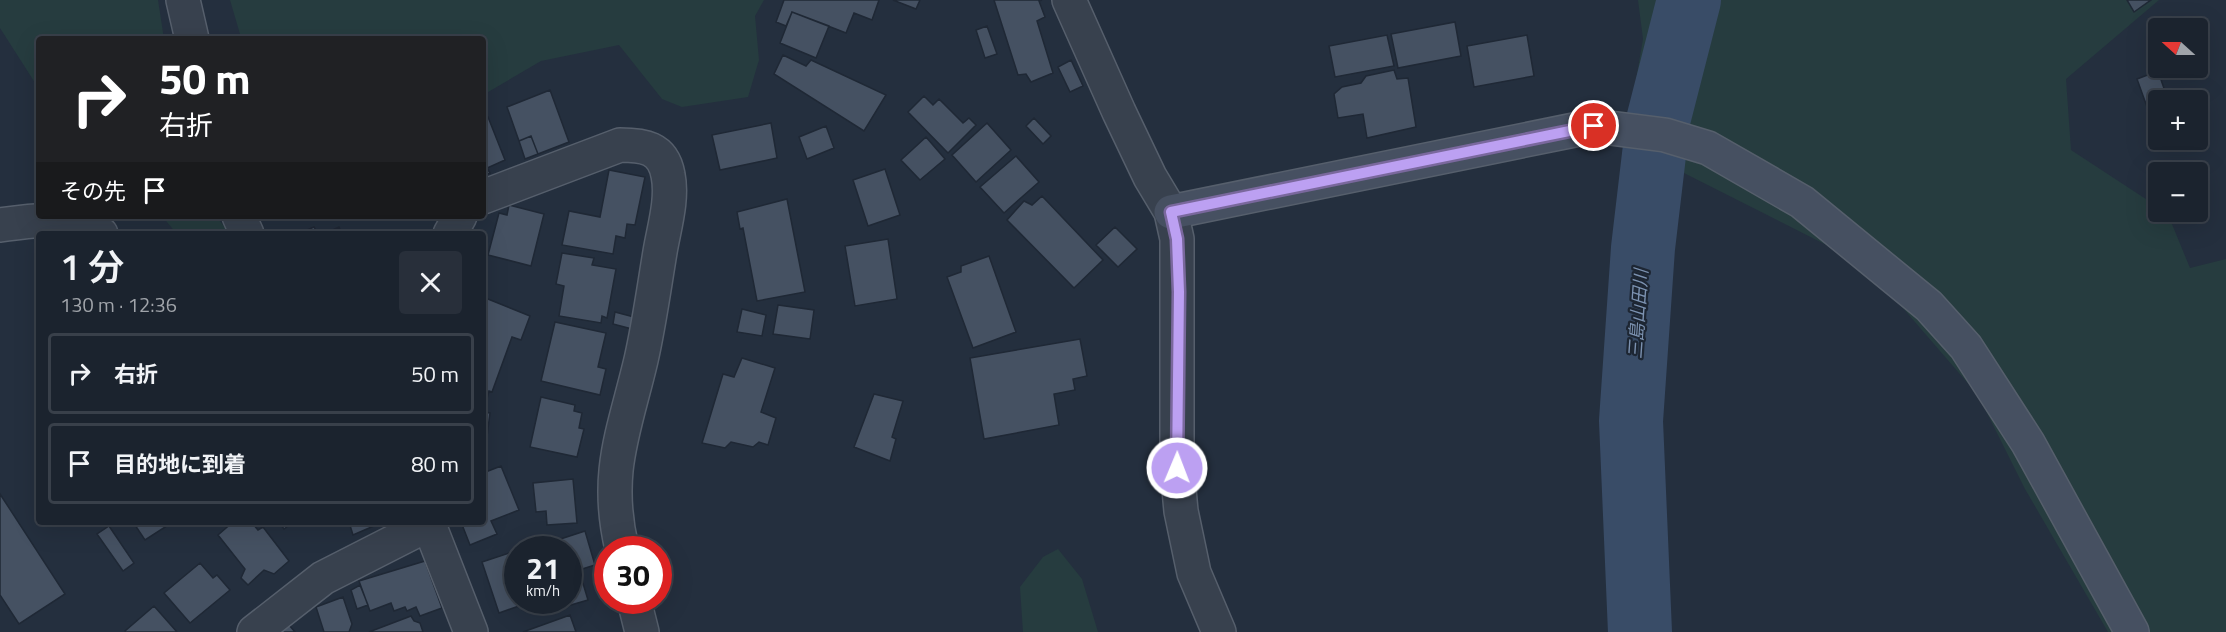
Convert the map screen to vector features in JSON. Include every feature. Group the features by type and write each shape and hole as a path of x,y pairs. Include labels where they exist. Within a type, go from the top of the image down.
{"street":[{"path":"183,0 191,36"},
{"path":"1069,0 1141,158 1171,212 1178,249 1177,468 1180,511 1194,573 1219,632"},
{"path":"1171,212 1594,126 1665,135 1708,148 1802,201 1929,306 1966,347 2028,443 2132,632"},
{"path":"486,196 620,145 644,145 656,152 668,173 669,196 647,328 621,432 615,473 615,508 620,536"},
{"path":"0,225 36,219"},
{"path":"47,219 92,231"},
{"path":"254,632 323,578 424,525"},
{"path":"429,525 471,632"},
{"path":"638,614 642,632"}],"green space":[{"path":"0,0 158,0 164,36 36,36 36,84 0,28"},
{"path":"230,0 764,0 755,16 759,60 748,97 682,107 662,99 619,45 541,61 486,93 486,36 240,36"},
{"path":"1638,0 2159,0 2066,79 2071,150 2148,200 2148,222 2171,222 2190,268 2226,259 2226,632 2108,632 2025,489 1978,395 1902,307 1856,260 1680,171 1678,121 1635,86 1643,39"},
{"path":"164,219 218,219 228,231 174,231"},
{"path":"281,219 327,219 326,220 285,221"},
{"path":"1058,549 1082,579 1098,632 1023,632 1020,587 1043,557"}],"building":[{"path":"784,0 879,0 872,20 854,13 846,33 792,12 786,26 776,22"},
{"path":"893,0 920,0 916,9"},
{"path":"994,0 1042,0 1039,1 1045,17 1037,21 1053,73 1031,82 1026,74 1018,75"},
{"path":"2127,0 2151,0 2134,12"},
{"path":"792,12 829,26 816,58 780,43"},
{"path":"1455,22 1461,56 1398,68 1391,34"},
{"path":"987,26 997,54 985,58 976,30"},
{"path":"1387,35 1394,66 1335,77 1329,46"},
{"path":"1527,35 1534,76 1474,87 1467,46"},
{"path":"783,55 806,66 811,60 886,95 864,131 774,74"},
{"path":"1071,60 1083,86 1070,92 1058,67"},
{"path":"1394,70 1397,79 1408,78 1416,127 1367,138 1363,114 1338,118 1334,94 1342,87 1361,83 1366,76"},
{"path":"2148,75 2148,78 2160,78 2165,90 2148,90 2148,110 2137,79"},
{"path":"550,90 569,142 538,154 531,136 519,141 507,107"},
{"path":"924,96 933,105 939,99 963,123 969,118 976,125 948,153 908,112"},
{"path":"488,117 505,160 487,168 490,173 486,175 486,118"},
{"path":"1034,118 1051,136 1043,144 1026,126"},
{"path":"771,123 777,158 720,170 712,135"},
{"path":"987,123 1011,150 976,182 952,155"},
{"path":"826,126 834,148 807,159 799,137"},
{"path":"531,136 538,154 525,159 519,141"},
{"path":"926,137 945,159 920,180 901,160"},
{"path":"1016,156 1039,182 1004,213 980,187"},
{"path":"885,169 900,215 868,226 853,180"},
{"path":"609,170 645,177 635,225 627,224 625,238 616,236 613,254 562,245 569,211 600,217"},
{"path":"1042,196 1103,260 1074,288 1007,220 1024,201 1032,205"},
{"path":"787,199 805,292 757,301 743,228 740,229 737,212"},
{"path":"509,205 544,214 531,266 488,255 499,213 507,215"},
{"path":"314,227 316,231 305,231"},
{"path":"1115,227 1137,249 1118,267 1096,245"},
{"path":"888,239 897,299 855,306 845,246"},
{"path":"562,253 594,258 592,265 616,269 607,318 602,316 601,323 559,316 564,286 556,284"},
{"path":"989,256 1016,332 973,348 947,277 961,272 961,266"},
{"path":"486,298 530,316 521,340 512,337 492,392 489,391 486,402"},
{"path":"778,305 814,310 810,339 773,334"},
{"path":"742,309 766,315 762,336 737,332"},
{"path":"615,312 634,317 632,329 613,324"},
{"path":"555,322 606,333 598,367 606,369 600,395 541,381"},
{"path":"1080,339 1087,376 1073,379 1075,390 1054,394 1059,425 984,439 970,358"},
{"path":"742,358 775,368 761,412 776,418 768,445 759,442 753,447 731,442 725,448 702,443 723,374 734,377"},
{"path":"874,394 903,401 892,437 896,439 890,461 854,447"},
{"path":"541,397 575,405 574,411 582,413 579,428 584,429 577,457 530,447"},
{"path":"486,412 490,413 486,444"},
{"path":"501,466 519,510 491,521 497,534 470,545 462,525 486,525 486,472"},
{"path":"573,479 577,523 547,525 546,511 536,512 533,483"},
{"path":"0,494 65,594 19,624 0,595"},
{"path":"135,525 168,525 145,540"},
{"path":"230,525 254,525 258,530 263,527 289,561 274,574 264,570 248,585 241,578 245,569 218,535"},
{"path":"350,525 376,525 353,535"},
{"path":"109,526 134,563 123,571 97,534"},
{"path":"585,531 594,565 582,569 582,536 570,536"},
{"path":"504,555 504,611 499,613 482,562"},
{"path":"425,561 442,608 420,616 416,607 407,611 405,607 394,611 391,603 370,611 359,581"},
{"path":"200,563 213,578 217,575 230,590 190,623 164,593"},
{"path":"582,580 588,600 582,602"},
{"path":"360,585 368,605 357,609 351,590"},
{"path":"343,597 352,624 349,632 324,632 316,607"},
{"path":"154,606 177,632 125,631"},
{"path":"570,615 576,632 523,632"},
{"path":"411,616 414,621 420,623 423,632 369,632"},
{"path":"289,625 295,632 281,632"}],"waterway":[{"name":"三島山田川","path":"1640,632 1631,421 1643,248 1658,121 1689,0"}],"route":[{"path":"1177,468 1179,292 1177,239 1171,212 1545,134 1594,126"}]}
